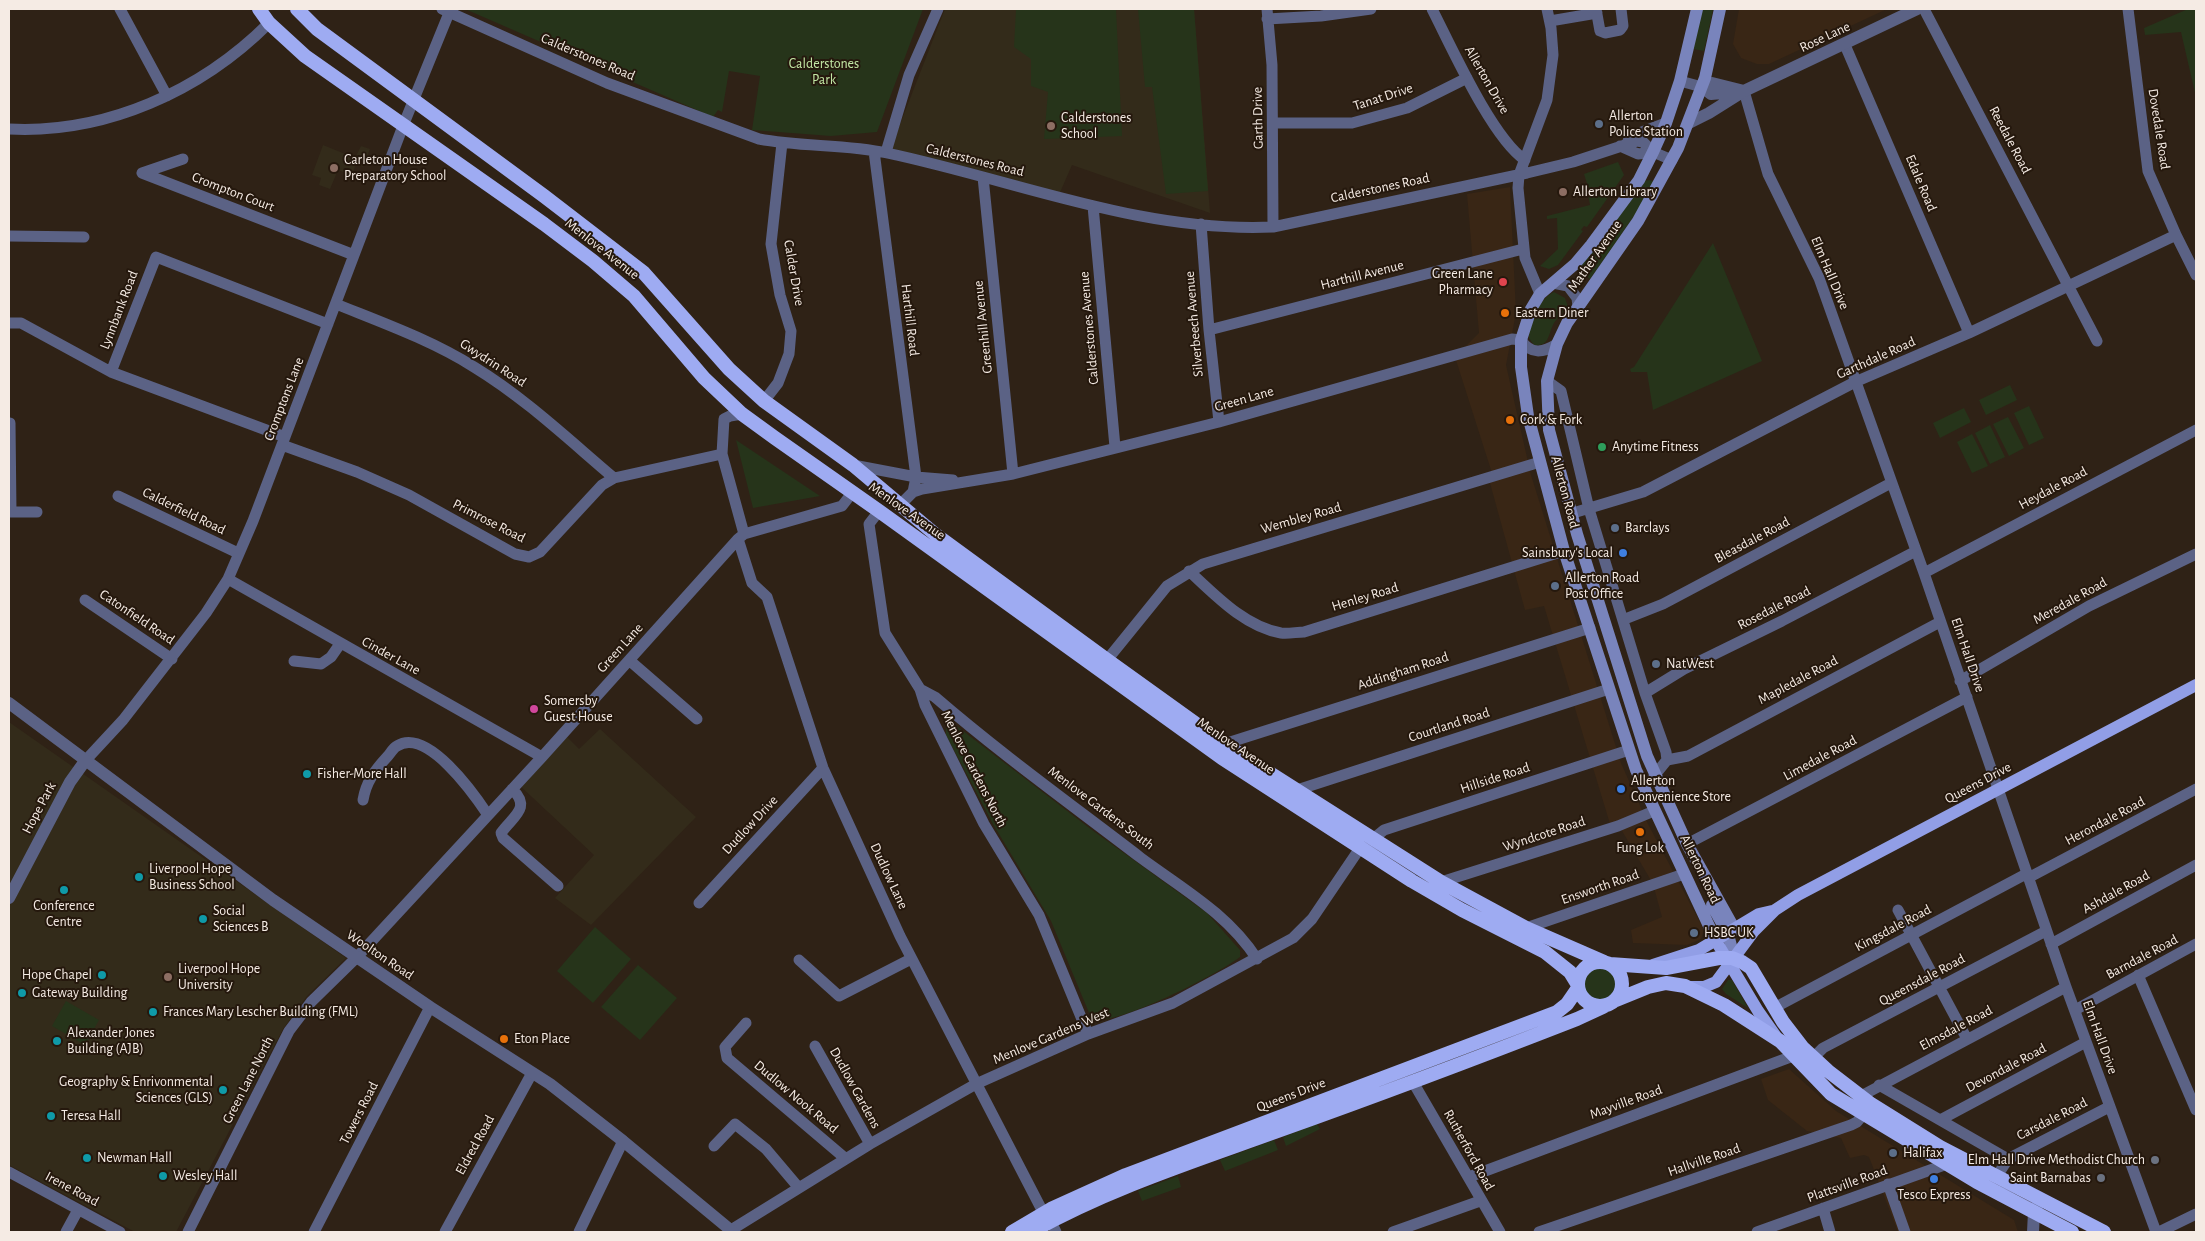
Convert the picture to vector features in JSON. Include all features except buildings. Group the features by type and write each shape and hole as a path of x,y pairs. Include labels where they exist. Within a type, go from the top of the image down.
{"highway":[{"name":"Menlove Avenue","path":"259,9 269,23 305,56 544,224 634,296 704,378 742,414 1222,758 1360,848 1462,910 1545,952 1570,972 1578,986"},
{"name":"Menlove Avenue","path":"297,9 317,29 544,196 643,272 729,369 764,401 850,463 936,535 1107,660 1224,744 1441,882 1526,928 1607,963"},
{"path":"832,479 850,463"},
{"path":"879,511 900,505"},
{"name":"Queens Drive","path":"1607,963 1682,966 1733,957"},
{"name":"Allerton Road","path":"1733,957 1751,968 1793,1036 1813,1058 1865,1105 1946,1164 2070,1231"},
{"path":"1616,1000 1620,994 1622,980 1620,974 1607,963 1591,964 1585,968 1578,978 1578,986 1584,1000 1596,1006 1603,1007 1648,987 1666,983 1685,986 1724,1005 1780,1041"},
{"name":"Queens Drive","path":"1012,1232 1050,1222 1126,1175 1550,1015 1562,1009 1578,986"},
{"name":"Queens Drive","path":"1031,1232 1122,1187 1413,1082 1577,1019 1603,1007"},
{"name":"Allerton Road","path":"1780,1041 1826,1090 1865,1105 2101,1232"}],"main road":[{"name":"Mather Avenue","path":"1521,367 1521,340 1525,324 1540,294 1575,264 1591,245 1639,180 1653,152 1666,123 1680,81 1697,9"},
{"name":"Mather Avenue","path":"1547,381 1557,344 1578,307 1638,220 1672,160 1702,86 1711,57 1720,9"},
{"name":"Allerton Road","path":"1521,367 1528,416 1564,551 1636,770 1684,874 1726,935 1733,957"},
{"name":"Allerton Road","path":"1547,381 1549,430 1577,534 1654,776 1686,844 1724,910 1726,935 1733,957 1758,1011 1780,1041"},
{"name":"Queens Drive","path":"1685,986 1710,985 1754,931 1775,910 1807,891 2196,685"},
{"path":"1694,859 1702,885 1726,935"},
{"path":"1724,910 1742,917 1759,914"},
{"name":"Queens Drive","path":"1648,966 1686,956 1726,935 1759,914 1775,910"}],"street":[{"path":"120,9 167,96"},
{"path":"886,152 909,75 938,9"},
{"path":"1267,14 1321,16 1372,9"},
{"name":"Allerton Drive","path":"1432,9 1467,78 1502,136 1518,156 1524,160"},
{"path":"1540,294 1523,249 1518,188 1519,175 1547,100 1553,56 1547,9"},
{"path":"1550,21 1596,11 1600,30 1605,33 1620,30 1623,26 1621,9"},
{"name":"Rose Lane","path":"1689,122 1709,114 1744,91 1917,9"},
{"name":"Reedale Road","path":"1924,9 2097,341"},
{"name":"Dovedale Road","path":"2128,9 2148,171 2196,275"},
{"name":"Cromptons Lane","path":"85,761 123,720 172,659 228,579 284,441 403,126 414,102 445,11"},
{"name":"Calderstones Road","path":"445,11 607,83 759,139 782,143 886,152 1092,206 1161,220 1244,228 1273,227 1519,175"},
{"name":"Garth Drive","path":"1267,14 1272,65 1273,227"},
{"path":"9,129 26,130 90,123 115,116 167,96 206,76 249,44 269,23"},
{"name":"Edale Road","path":"1845,44 1969,333"},
{"name":"Tanat Drive","path":"1273,123 1352,123 1407,108 1467,78"},
{"path":"1680,81 1702,86 1712,83 1744,91"},
{"name":"Elm Hall Drive","path":"1744,91 1768,174 1819,278 1924,573 2046,932 2109,1107 2158,1232"},
{"path":"1519,175 1573,162 1620,146 1642,132 1666,123"},
{"name":"Calder Drive","path":"764,401 778,383 789,354 790,331 780,295 771,244 782,143"},
{"path":"1620,146 1638,154 1653,152 1672,160"},
{"name":"Harthill Road","path":"874,151 916,477 913,492"},
{"name":"Crompton Court","path":"183,159 142,173 354,255"},
{"name":"Greenhill Avenue","path":"983,177 1014,474"},
{"name":"Calderstones Avenue","path":"1092,206 1115,447"},
{"name":"Silverbeech Avenue","path":"1201,224 1209,330 1219,422"},
{"name":"Garthdale Road","path":"1572,513 1643,492 1855,382 1969,333 2176,235"},
{"path":"9,236 84,237"},
{"name":"Harthill Avenue","path":"1209,330 1523,249"},
{"name":"Lynnbank Road","path":"284,441 111,372 156,257 328,324"},
{"path":"1553,283 1568,286 1577,298 1578,307"},
{"name":"Gwydrin Road","path":"336,304 434,344 475,367 518,396 614,478"},
{"path":"9,323 20,323 111,372"},
{"name":"Green Lane","path":"913,492 1014,474 1219,422 1480,347 1512,339 1521,340"},
{"path":"1521,340 1526,348 1536,352 1547,350 1557,344"},
{"name":"Allerton Road","path":"1547,381 1560,391 1589,509 1625,619 1667,760"},
{"name":"Dudlow Lane","path":"742,414 724,419 722,454 752,582 766,597 823,768 911,959 1050,1222"},
{"path":"10,423 10,512 37,512"},
{"name":"Heydale Road","path":"1924,573 2196,430"},
{"name":"Primrose Road","path":"284,441 400,492 514,554 529,557 540,552 602,485 614,478 722,454"},
{"name":"Wembley Road","path":"1107,660 1167,586 1189,571 1232,554 1540,462"},
{"name":"Green Lane","path":"850,463 916,477 973,482"},
{"name":"Bleasdale Road","path":"1625,619 1664,604 1892,483"},
{"path":"900,505 913,492"},
{"path":"741,537 842,506 852,493"},
{"name":"Calderfield Road","path":"118,496 238,554"},
{"name":"Menlove Gardens North","path":"879,511 869,524 885,633 920,689 924,705 984,824 1039,915 1088,1034"},
{"name":"Green Lane","path":"357,957 542,757 741,537"},
{"name":"Henley Road","path":"1189,571 1235,611 1261,628 1282,634 1304,632 1564,551"},
{"name":"Rosedale Road","path":"1646,693 1684,669 1782,621 1916,551"},
{"name":"Meredale Road","path":"1960,681 2088,606 2196,554"},
{"name":"Cinder Lane","path":"228,579 542,757"},
{"name":"Catonfield Road","path":"85,600 172,659"},
{"name":"Mapledale Road","path":"1667,760 1688,756 1940,622"},
{"name":"Addingham Road","path":"1224,744 1590,628"},
{"path":"294,661 321,664 340,644"},
{"path":"629,660 697,719"},
{"name":"Menlove Gardens South","path":"920,689 936,697 1092,821 1210,906 1249,946 1257,959"},
{"name":"Courtland Road","path":"1297,790 1610,689"},
{"name":"Limedale Road","path":"1686,844 1967,697"},
{"name":"Woolton Road","path":"9,704 273,900 430,1007 532,1073 623,1141 732,1231"},
{"path":"363,800 365,785 378,767 397,746 413,743 433,753 463,779 488,815"},
{"name":"Hillside Road","path":"1373,839 1384,830 1629,750"},
{"path":"1654,776 1667,760"},
{"name":"Hope Park","path":"9,898 70,782 85,761"},
{"name":"Dudlow Drive","path":"699,903 823,768"},
{"path":"512,789 520,796 522,803 520,810 501,833 503,838 558,886"},
{"name":"Herondale Road","path":"2027,876 2196,789"},
{"name":"Wyndcote Road","path":"1441,882 1618,826 1654,811"},
{"name":"Menlove Gardens West","path":"732,1231 870,1144 976,1084 1088,1034 1173,1003 1293,938 1312,919 1360,848"},
{"name":"Ashdale Road","path":"2051,944 2196,865"},
{"name":"Ensworth Road","path":"1526,928 1684,874"},
{"name":"Kingsdale Road","path":"1774,1008 2027,876"},
{"path":"1898,910 1940,986 1966,1039"},
{"name":"Queensdale Road","path":"1813,1058 1823,1048 2046,932"},
{"name":"Barndale Road","path":"2074,1010 2196,944"},
{"name":"Green Lane North","path":"188,1232 289,1031 311,1002 357,957"},
{"path":"799,960 839,996 911,959"},
{"path":"2138,975 2196,1110"},
{"name":"Elmsdale Road","path":"1865,1105 1879,1085 2066,987"},
{"name":"Towers Road","path":"314,1232 430,1007"},
{"name":"Dudlow Nook Road","path":"746,1022 725,1047 727,1058 846,1159"},
{"name":"Devondale Road","path":"1940,1120 2086,1042"},
{"name":"Dudlow Gardens","path":"815,1046 870,1144"},
{"name":"Mayville Road","path":"1468,1177 1793,1056"},
{"name":"Eldred Road","path":"445,1232 532,1073"},
{"name":"Rutherford Road","path":"1413,1082 1480,1201 1500,1232"},
{"path":"1879,1085 2008,1158 1997,1176"},
{"name":"Hallville Road","path":"1539,1232 1850,1125 1865,1105"},
{"name":"Carsdale Road","path":"2008,1158 2109,1107"},
{"path":"714,1146 735,1124 766,1149 799,1188"},
{"path":"579,1232 623,1141"},
{"name":"Plattsville Road","path":"1760,1232 1946,1164"},
{"name":"Irene Road","path":"9,1172 120,1232"},
{"path":"1888,1184 1905,1232"},
{"path":"2033,1232 2034,1212 2041,1199"},
{"path":"1393,1232 1480,1201"},
{"path":"1823,1208 1830,1232"},
{"path":"66,1232 78,1210"},
{"path":"2158,1232 2196,1214"}],"shaded area":[{"name":"Calderstones School","path":"945,9 1194,9 1210,213 1072,165 1058,197 890,150"},
{"path":"1739,9 1887,9 1769,64 1757,64 1741,58 1733,44"},
{"name":"Carleton House Preparatory School","path":"323,145 355,158 361,146 370,149 363,167 356,164 352,175 338,170 330,189 319,185 321,178 312,175"},
{"path":"1510,187 1516,313 1506,365 1531,475 1621,763 1648,824 1704,930 1701,939 1687,945 1633,943 1631,930 1662,917 1653,884 1618,824 1610,824 1544,606 1525,610 1490,483 1491,470 1455,357 1479,333 1467,194"},
{"name":"Liverpool Hope University","path":"9,722 346,958 307,996 283,1029 176,1232 135,1232 9,1165"},
{"path":"600,729 696,817 591,925 555,898 594,855 517,783 563,733 579,749"},
{"path":"1789,1069 1836,1111 2014,1220 2018,1232 1898,1232 1869,1157 1864,1155 1850,1158 1841,1138 1807,1131 1768,1100 1761,1079"}],"green space":[{"name":"Calderstones Park","path":"465,9 923,9 877,132 831,136 752,130 760,76 729,71 722,112 718,110 713,117"},
{"path":"1016,9 1116,9 1122,136 1044,139 1048,92 1031,86 1031,59 1014,47"},
{"path":"1138,9 1194,9 1208,191 1166,194 1152,87 1145,87"},
{"path":"1701,9 1713,9 1704,51 1693,49"},
{"path":"2188,9 2196,9 2196,97 2181,32 2145,35 2144,28"},
{"path":"1618,162 1624,175 1587,227 1584,226 1581,230 1583,231 1558,265 1549,269 1540,266 1558,249 1557,218 1547,219 1547,216 1590,205 1588,194 1590,193 1584,174"},
{"path":"1650,180 1654,182 1641,206 1590,279 1578,270 1643,181"},
{"path":"1713,243 1762,361 1653,410 1647,372 1631,372 1630,369 1634,367"},
{"path":"1554,292 1565,298 1568,307 1554,323 1546,342 1534,345 1529,338 1533,318 1539,305"},
{"path":"2010,385 2017,400 1986,415 1979,400"},
{"path":"2029,406 2044,438 2029,445 2014,413"},
{"path":"1964,408 1971,422 1940,438 1933,423"},
{"path":"2008,417 2024,448 2009,456 1993,424"},
{"path":"1990,425 2005,457 1990,464 1975,433"},
{"path":"1972,434 1988,466 1972,473 1957,442"},
{"path":"736,440 820,496 753,508"},
{"path":"954,724 1092,830 1207,913 1240,950 1240,957 1211,975 1145,1007 1106,1019 1092,1020 1051,921 993,824 946,735 946,728"},
{"path":"595,927 631,959 593,1003 557,971"},
{"path":"638,965 677,998 640,1040 601,1007"},
{"path":"1600,966 1607,967 1612,971 1616,976 1616,990 1612,995 1607,999 1600,1000 1593,999 1588,995 1584,990 1583,983 1584,976 1588,971 1593,967"},
{"path":"1728,980 1732,980 1748,1008 1726,994 1722,989"},
{"path":"66,1001 99,1020 85,1045 52,1026"},
{"path":"1317,1124 1320,1129 1286,1146 1283,1137"},
{"path":"1274,1140 1278,1150 1225,1171 1220,1160"},
{"path":"1178,1176 1181,1187 1142,1201 1138,1191"}],"place":[{"name":"Allerton Police Station","path":"1599,124"},
{"name":"Calderstones School","path":"1051,126"},
{"name":"Carleton House Preparatory School","path":"334,168"},
{"name":"Allerton Library","path":"1563,192"},
{"name":"Green Lane Pharmacy","path":"1503,282"},
{"name":"Eastern Diner","path":"1505,313"},
{"name":"Cork & Fork","path":"1510,420"},
{"name":"Anytime Fitness","path":"1602,447"},
{"name":"Barclays","path":"1615,528"},
{"name":"Sainsbury's Local","path":"1623,553"},
{"name":"Allerton Road Post Office","path":"1555,586"},
{"name":"NatWest","path":"1656,664"},
{"name":"Somersby Guest House","path":"534,709"},
{"name":"Fisher-More Hall","path":"307,774"},
{"name":"Allerton Convenience Store","path":"1621,789"},
{"name":"Fung Lok","path":"1640,832"},
{"name":"Liverpool Hope Business School","path":"139,877"},
{"name":"Conference Centre","path":"64,890"},
{"name":"Social Sciences B","path":"203,919"},
{"name":"HSBC UK","path":"1694,933"},
{"name":"Hope Chapel","path":"102,975"},
{"name":"Liverpool Hope University","path":"168,977"},
{"name":"Gateway Building","path":"22,993"},
{"name":"Frances Mary Lescher Building (FML)","path":"153,1012"},
{"name":"Eton Place","path":"504,1039"},
{"name":"Alexander Jones Building (AJB)","path":"57,1041"},
{"name":"Geography & Enrivonmental Sciences (GLS)","path":"223,1090"},
{"name":"Teresa Hall","path":"51,1116"},
{"name":"Halifax","path":"1893,1153"},
{"name":"Newman Hall","path":"87,1158"},
{"name":"Elm Hall Drive Methodist Church","path":"2155,1160"},
{"name":"Wesley Hall","path":"163,1176"},
{"name":"Saint Barnabas","path":"2101,1178"},
{"name":"Tesco Express","path":"1934,1179"}]}
